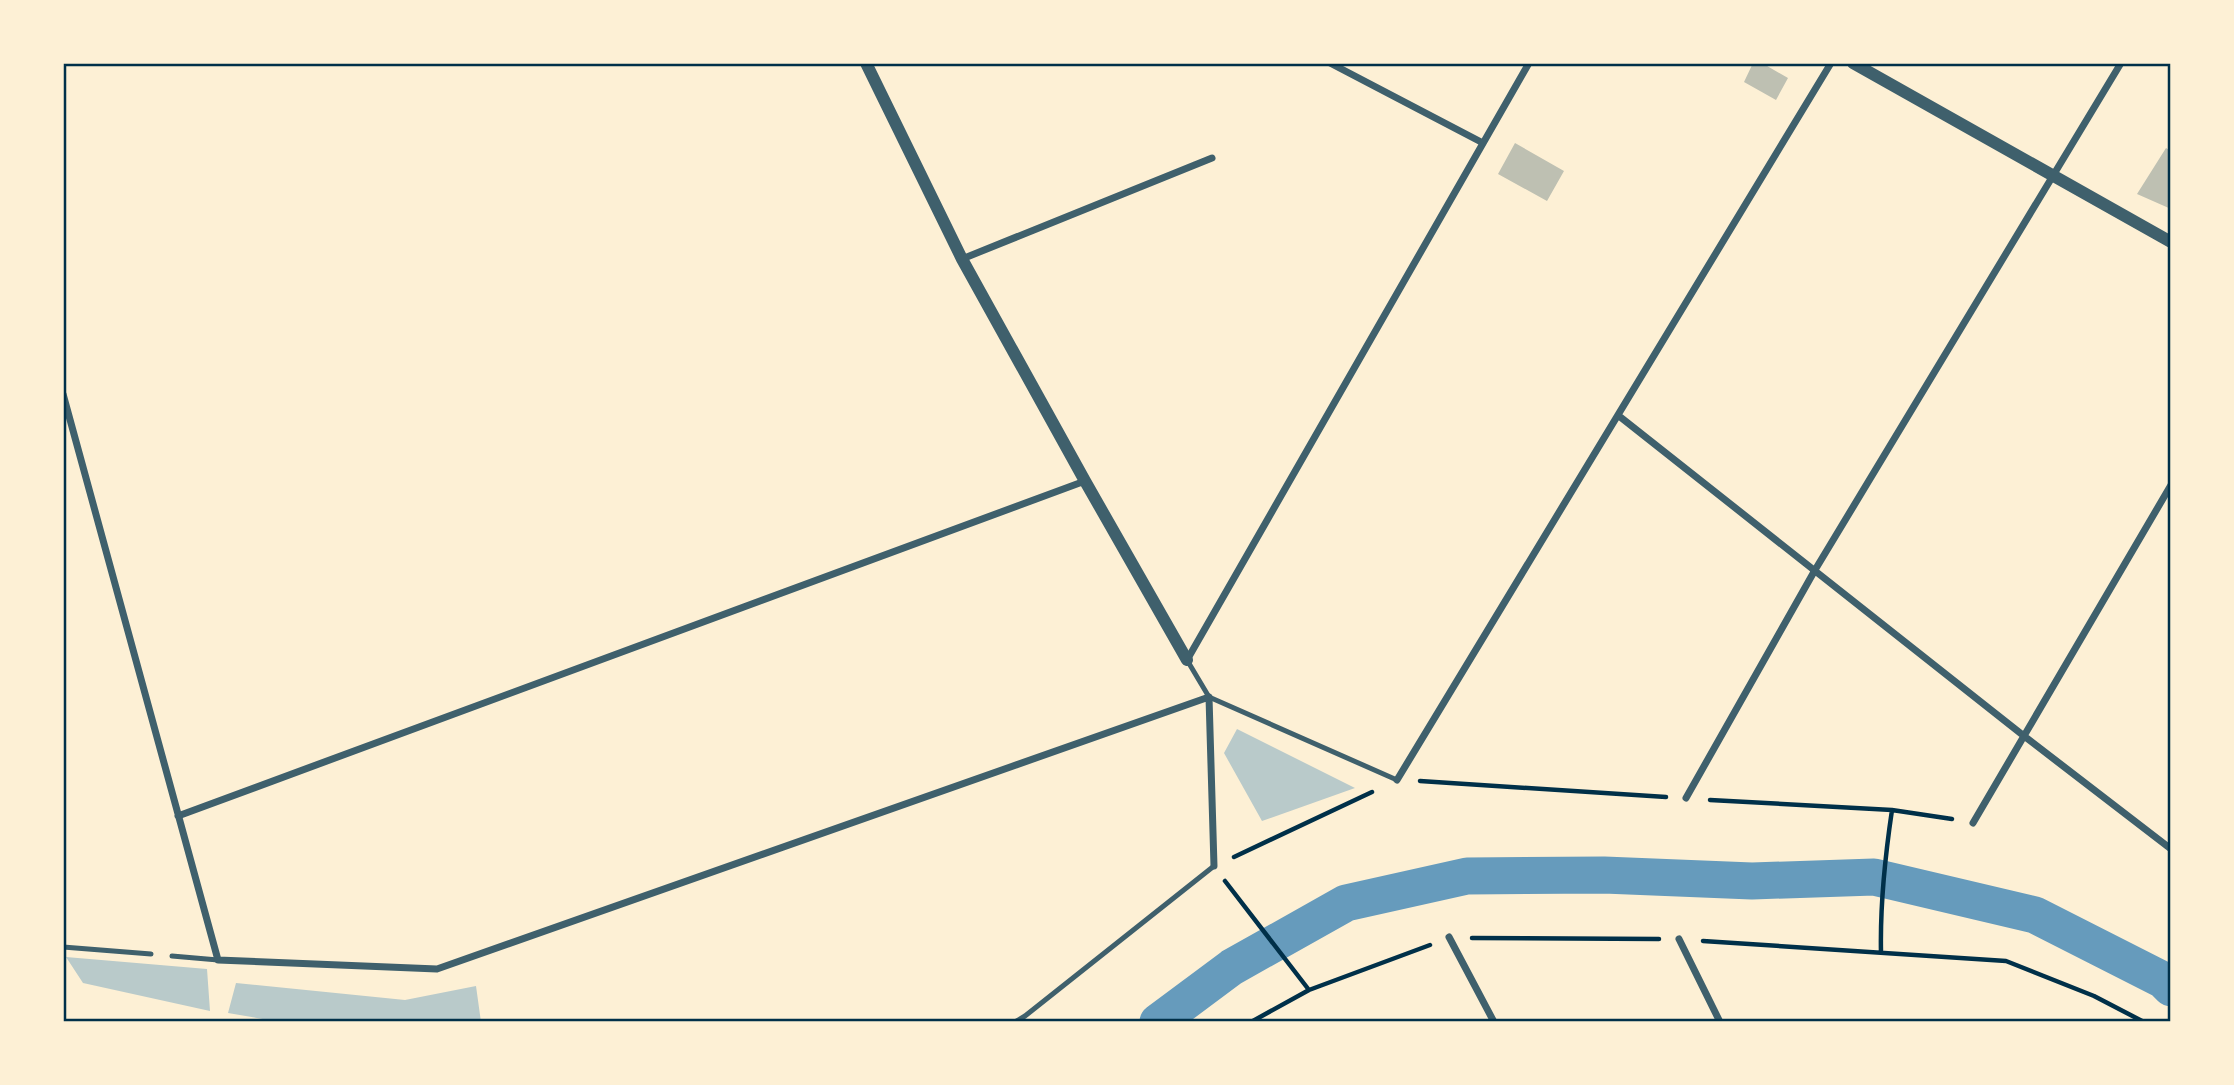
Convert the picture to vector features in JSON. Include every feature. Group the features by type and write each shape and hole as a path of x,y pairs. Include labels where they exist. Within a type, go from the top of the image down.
{"street":[{"path":"866,63 962,259 1187,660"},
{"path":"1330,63 1483,144"},
{"path":"1187,660 1529,63"},
{"path":"1397,780 1831,63"},
{"path":"1853,63 2171,242"},
{"path":"1686,799 1815,570 2121,63"},
{"path":"962,259 1212,158"},
{"path":"63,394 218,960 437,969 1209,697 1214,866"},
{"path":"1619,416 2171,849"},
{"path":"178,816 1085,481"},
{"path":"1973,823 2171,485"},
{"path":"1449,937 1494,1022"},
{"path":"1679,940 1720,1022"}],"lane":[{"path":"1187,660 1209,697 1397,780"},
{"path":"1015,1022 1214,866"},
{"path":"63,947 151,954"},
{"path":"172,956 218,960"}],"path":[{"path":"1214,866 1397,780"},
{"path":"1881,952 1880,930 1892,810"},
{"path":"1241,901 1309,990"},
{"path":"1251,1022 1309,990 1449,937 1679,940 2006,961 2094,996 2144,1022"}],"shaded area":[{"path":"1237,729 1355,788 1262,821 1224,753"},
{"path":"66,957 207,969 210,1011 83,983"},
{"path":"236,983 405,1000 476,986 481,1022 280,1022 228,1013"}],"building":[{"path":"1753,63 1762,63 1788,78 1776,100 1744,82"},
{"path":"1515,143 1564,171 1547,201 1498,174"},
{"path":"2166,148 2171,151 2171,209 2137,194"}],"waterway":[{"path":"1158,1022 1232,967 1346,903 1467,876 1604,875 1752,881 1874,877 2035,915 2163,980 2171,988"}]}
